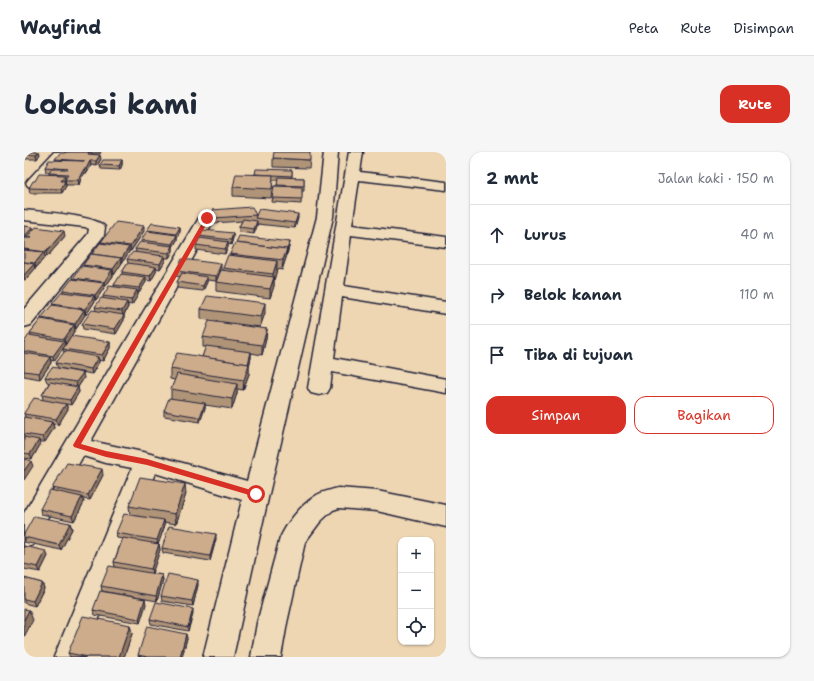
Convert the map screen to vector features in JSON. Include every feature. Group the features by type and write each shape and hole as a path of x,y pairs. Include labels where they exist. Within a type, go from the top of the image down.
{"street":[{"path":"33,183 61,152"},
{"path":"218,657 256,494 325,217 331,152"},
{"path":"319,388 356,152"},
{"path":"352,175 446,186"},
{"path":"24,215 88,223 98,227 96,236 24,321"},
{"path":"24,538 207,218"},
{"path":"344,229 446,242"},
{"path":"334,290 446,308"},
{"path":"322,363 446,386"},
{"path":"77,445 106,454 147,462 256,494"},
{"path":"69,657 147,462"},
{"path":"266,657 272,624 293,538 311,515 324,503 338,498 377,501 446,516"}],"building":[{"path":"24,152 38,152 36,155 24,154"},
{"path":"89,152 88,154 100,155 96,161 90,161 78,180 65,180 68,174 49,173 51,169 68,169 45,167 49,160 85,161 55,159 60,153"},
{"path":"274,152 310,152 310,160 273,158"},
{"path":"103,160 122,160 119,166 100,165"},
{"path":"256,169 292,170 292,176 255,174"},
{"path":"39,174 65,175 61,181 65,181 61,189 29,188"},
{"path":"236,174 273,175 272,189 233,187"},
{"path":"278,177 304,178 304,186 277,185"},
{"path":"274,186 302,187 302,199 272,198"},
{"path":"252,207 256,215 214,218 212,210"},
{"path":"259,209 298,214 295,223 255,218"},
{"path":"243,219 257,221 254,229 239,227"},
{"path":"116,222 144,226 130,246 101,242"},
{"path":"152,223 180,227 176,234 147,230"},
{"path":"24,226 33,227 24,237"},
{"path":"36,227 64,231 46,252 24,249 24,240 26,238 32,238 27,237"},
{"path":"203,230 233,233 231,240 199,236"},
{"path":"147,231 177,235 172,244 141,240"},
{"path":"239,236 290,242 287,249 236,243"},
{"path":"200,238 228,242 225,249 196,245"},
{"path":"140,242 173,246 169,253 135,249"},
{"path":"100,243 129,247 122,258 92,254"},
{"path":"235,243 287,249 283,260 230,254"},
{"path":"24,250 44,252 35,263 24,262"},
{"path":"133,252 164,256 160,264 127,259"},
{"path":"91,254 121,258 113,269 83,265"},
{"path":"228,255 277,261 273,274 223,268"},
{"path":"182,259 221,264 216,276 176,271"},
{"path":"24,262 34,264 24,275"},
{"path":"128,263 156,267 150,276 122,272"},
{"path":"82,266 112,270 104,282 73,278"},
{"path":"221,270 274,277 270,289 216,282"},
{"path":"182,273 207,277 203,286 177,282"},
{"path":"121,274 146,277 139,288 114,285"},
{"path":"72,279 104,283 95,295 63,290"},
{"path":"109,286 137,290 131,300 103,296"},
{"path":"62,292 94,296 85,309 52,304"},
{"path":"207,296 265,303 261,317 201,309"},
{"path":"101,298 127,302 122,311 95,307"},
{"path":"52,305 84,310 75,324 41,318"},
{"path":"92,310 124,315 115,329 82,324"},
{"path":"41,319 74,325 64,339 30,333"},
{"path":"209,321 267,329 262,345 203,337"},
{"path":"29,335 64,341 53,356 24,351 24,342"},
{"path":"71,336 110,342 102,355 63,349"},
{"path":"206,346 251,352 248,364 202,357"},
{"path":"65,351 98,357 91,369 56,363"},
{"path":"24,353 50,357 39,373 24,371"},
{"path":"177,353 249,364 244,380 170,369"},
{"path":"52,367 83,373 76,382 45,377"},
{"path":"177,374 237,384 232,399 171,389"},
{"path":"50,382 78,387 70,400 42,395"},
{"path":"34,398 66,404 56,419 24,414"},
{"path":"169,398 205,403 200,417 164,411"},
{"path":"24,417 52,422 43,437 24,434"},
{"path":"24,437 39,440 30,454 24,453"},
{"path":"24,459 31,461 24,471"},
{"path":"67,463 102,469 88,495 52,488"},
{"path":"140,477 185,484 175,514 129,506"},
{"path":"50,490 82,497 72,516 40,509"},
{"path":"124,514 164,520 157,540 116,533"},
{"path":"34,516 70,523 59,545 24,537 24,534"},
{"path":"169,526 216,534 210,556 162,548"},
{"path":"123,538 159,544 151,569 114,562"},
{"path":"24,546 46,551 38,567 24,564"},
{"path":"109,566 162,575 156,596 101,586"},
{"path":"168,574 198,580 192,601 161,596"},
{"path":"24,578 42,583 33,601 24,599"},
{"path":"100,591 145,599 139,619 93,610"},
{"path":"156,602 193,609 188,627 150,619"},
{"path":"24,609 29,610 24,620"},
{"path":"83,616 130,625 119,657 88,657 68,653"},
{"path":"147,626 186,634 180,657 148,657 138,655"}],"route":[{"path":"207,218 77,445 106,454 147,462 256,494"}]}
